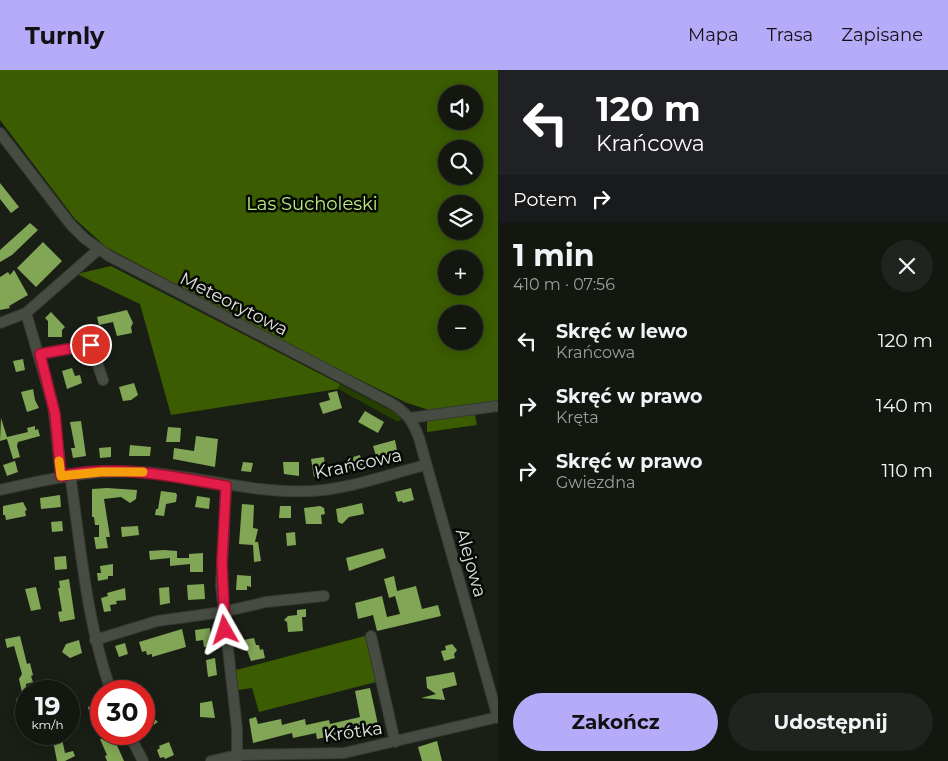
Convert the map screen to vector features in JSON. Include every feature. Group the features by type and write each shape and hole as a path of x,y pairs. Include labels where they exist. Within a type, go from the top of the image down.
{"street":[{"name":"Meteorytowa","path":"0,133 71,224 99,250 390,403 410,418"},
{"path":"0,323 26,313 99,250"},
{"path":"26,313 40,354 55,414 95,640 108,680"},
{"path":"40,354 91,345 103,380"},
{"path":"410,418 498,406"},
{"name":"Alejowa","path":"410,418 416,430 498,717"},
{"name":"Krańcowa","path":"0,490 66,475 143,472 226,486 312,491 344,486 426,465"},
{"path":"226,486 222,562 223,612 235,701 237,758"},
{"path":"95,640 158,621 223,612 266,602 324,596"},
{"path":"371,636 395,742"},
{"name":"Krótka","path":"211,761 344,753 498,717"},
{"path":"135,745 143,761"}],"green space":[{"name":"Las Sucholeski","path":"0,70 498,70 498,401 429,410 407,403 313,357 106,247 75,219 0,120"},
{"path":"111,266 340,384 338,389 171,415 140,304 77,274"},
{"path":"340,384 404,417 398,422 338,389"},
{"path":"474,410 477,425 427,432 427,419"},
{"path":"365,636 376,682 259,712 252,688 238,690 236,670"}],"building":[{"path":"0,183 19,207 11,213 0,199"},
{"path":"30,223 38,230 12,255 0,262 0,250"},
{"path":"43,242 62,261 36,287 17,268"},
{"path":"14,270 28,295 9,306 10,308 0,310 0,277 8,272 10,275"},
{"path":"127,310 133,323 131,327 132,333 117,336 113,322 99,325 97,317"},
{"path":"51,312 65,327 62,330 62,337 48,337 48,321 45,318"},
{"path":"23,359 25,370 16,372 13,361"},
{"path":"72,368 75,376 80,375 82,383 67,389 62,371"},
{"path":"134,383 138,395 131,400 123,401 119,387"},
{"path":"33,389 39,408 27,412 21,392"},
{"path":"337,391 342,408 323,414 319,403 330,400 328,393"},
{"path":"365,411 384,422 378,433 358,422"},
{"path":"1,418 7,437 28,432 27,428 35,426 35,430 38,429 40,436 18,442 17,446 20,457 13,459 7,439 0,441"},
{"path":"81,421 86,456 73,458 71,448 75,448 70,422"},
{"path":"168,427 181,428 180,442 166,442"},
{"path":"196,436 218,439 215,467 173,459 174,448 194,451"},
{"path":"395,440 397,450 388,453 389,456 381,458 380,455 376,456 373,446"},
{"path":"130,445 151,447 150,456 129,456"},
{"path":"111,447 111,457 100,458 99,448"},
{"path":"360,455 363,465 349,469 346,459"},
{"path":"324,457 325,466 322,467 323,473 314,477 311,459"},
{"path":"15,461 18,472 7,476 3,465"},
{"path":"243,462 253,463 251,472 241,471"},
{"path":"283,462 299,462 299,476 284,474"},
{"path":"411,488 414,500 403,503 402,501 398,502 395,492"},
{"path":"92,489 137,490 136,499 130,503 121,497 104,499 110,537 106,537 108,548 96,549 94,537 99,537 99,525 95,525 94,517 92,517"},
{"path":"161,491 176,493 177,495 176,502 166,504 164,516 155,515"},
{"path":"60,495 61,507 41,509 40,498"},
{"path":"197,496 210,498 209,509 195,507"},
{"path":"23,502 27,510 25,511 26,516 6,520 5,515 3,515 3,506"},
{"path":"362,503 364,514 349,517 342,524 338,522 336,509"},
{"path":"242,504 254,505 253,528 258,529 255,542 258,542 261,561 254,562 253,545 239,544"},
{"path":"280,506 291,506 291,518 279,518"},
{"path":"320,506 324,508 325,514 321,515 322,524 306,524 304,508"},
{"path":"62,521 63,531 52,532 51,522"},
{"path":"138,526 139,535 122,537 121,527"},
{"path":"295,532 296,545 287,546 286,533"},
{"path":"383,548 386,558 349,571 346,558"},
{"path":"149,551 177,551 177,558 189,558 189,554 203,553 203,572 190,572 190,564 170,566 170,558 150,560"},
{"path":"66,556 67,569 55,570 54,557"},
{"path":"113,564 113,576 108,576 108,579 98,581 97,573 101,573 100,566"},
{"path":"237,575 251,576 251,587 247,586 247,590 236,590"},
{"path":"394,576 397,591 416,586 422,609 438,605 441,616 377,631 373,615 358,619 355,603 382,596 387,617 400,614 395,596 389,598 384,579"},
{"path":"69,579 75,619 60,622 58,612 62,611 58,588 60,588 59,581"},
{"path":"204,584 205,599 188,600 187,585"},
{"path":"36,587 41,609 31,611 25,589"},
{"path":"169,587 170,603 160,605 159,588"},
{"path":"125,588 126,600 116,601 117,604 110,605 111,611 104,612 101,598 108,596 107,593"},
{"path":"306,609 306,617 302,617 303,631 288,632 287,622 284,620 288,616 297,615 297,610"},
{"path":"210,628 212,646 204,647 203,640 196,641 195,630"},
{"path":"182,629 186,647 152,657 152,654 147,655 146,651 142,652 139,642"},
{"path":"20,636 27,664 30,663 32,680 19,680 22,674 14,646 7,648 5,639"},
{"path":"254,638 260,650 263,649 265,658 251,661 243,640"},
{"path":"79,640 82,653 70,658 62,652 66,644"},
{"path":"125,643 128,654 119,657 115,646"},
{"path":"452,644 457,650 454,654 455,658 444,661 441,651 446,650 445,646"},
{"path":"215,658 217,675 208,677 206,660"},
{"path":"454,672 457,685 442,689 445,700 421,698 436,694 427,688 426,677"},
{"path":"370,688 379,729 341,738 340,734 317,739 316,733 293,738 292,733 253,743 249,719 256,717 258,724 281,719 282,725 305,719 306,725 329,720 330,724 360,717 355,691"},
{"path":"212,701 215,718 200,717 200,703"},
{"path":"437,741 442,761 422,761 418,747"},
{"path":"169,742 174,755 165,759 164,757 160,758 157,750 160,748 159,746"},
{"path":"54,745 63,745 65,753 73,751 75,756 65,761 57,761"},
{"path":"103,745 117,745 124,761 107,761 105,756 107,755"}],"slow traffic":[{"path":"59,461 61,476 83,472 143,472"}],"route":[{"path":"91,345 40,354 55,414 61,476 83,472 143,472 226,486 221,586 225,630"}]}
